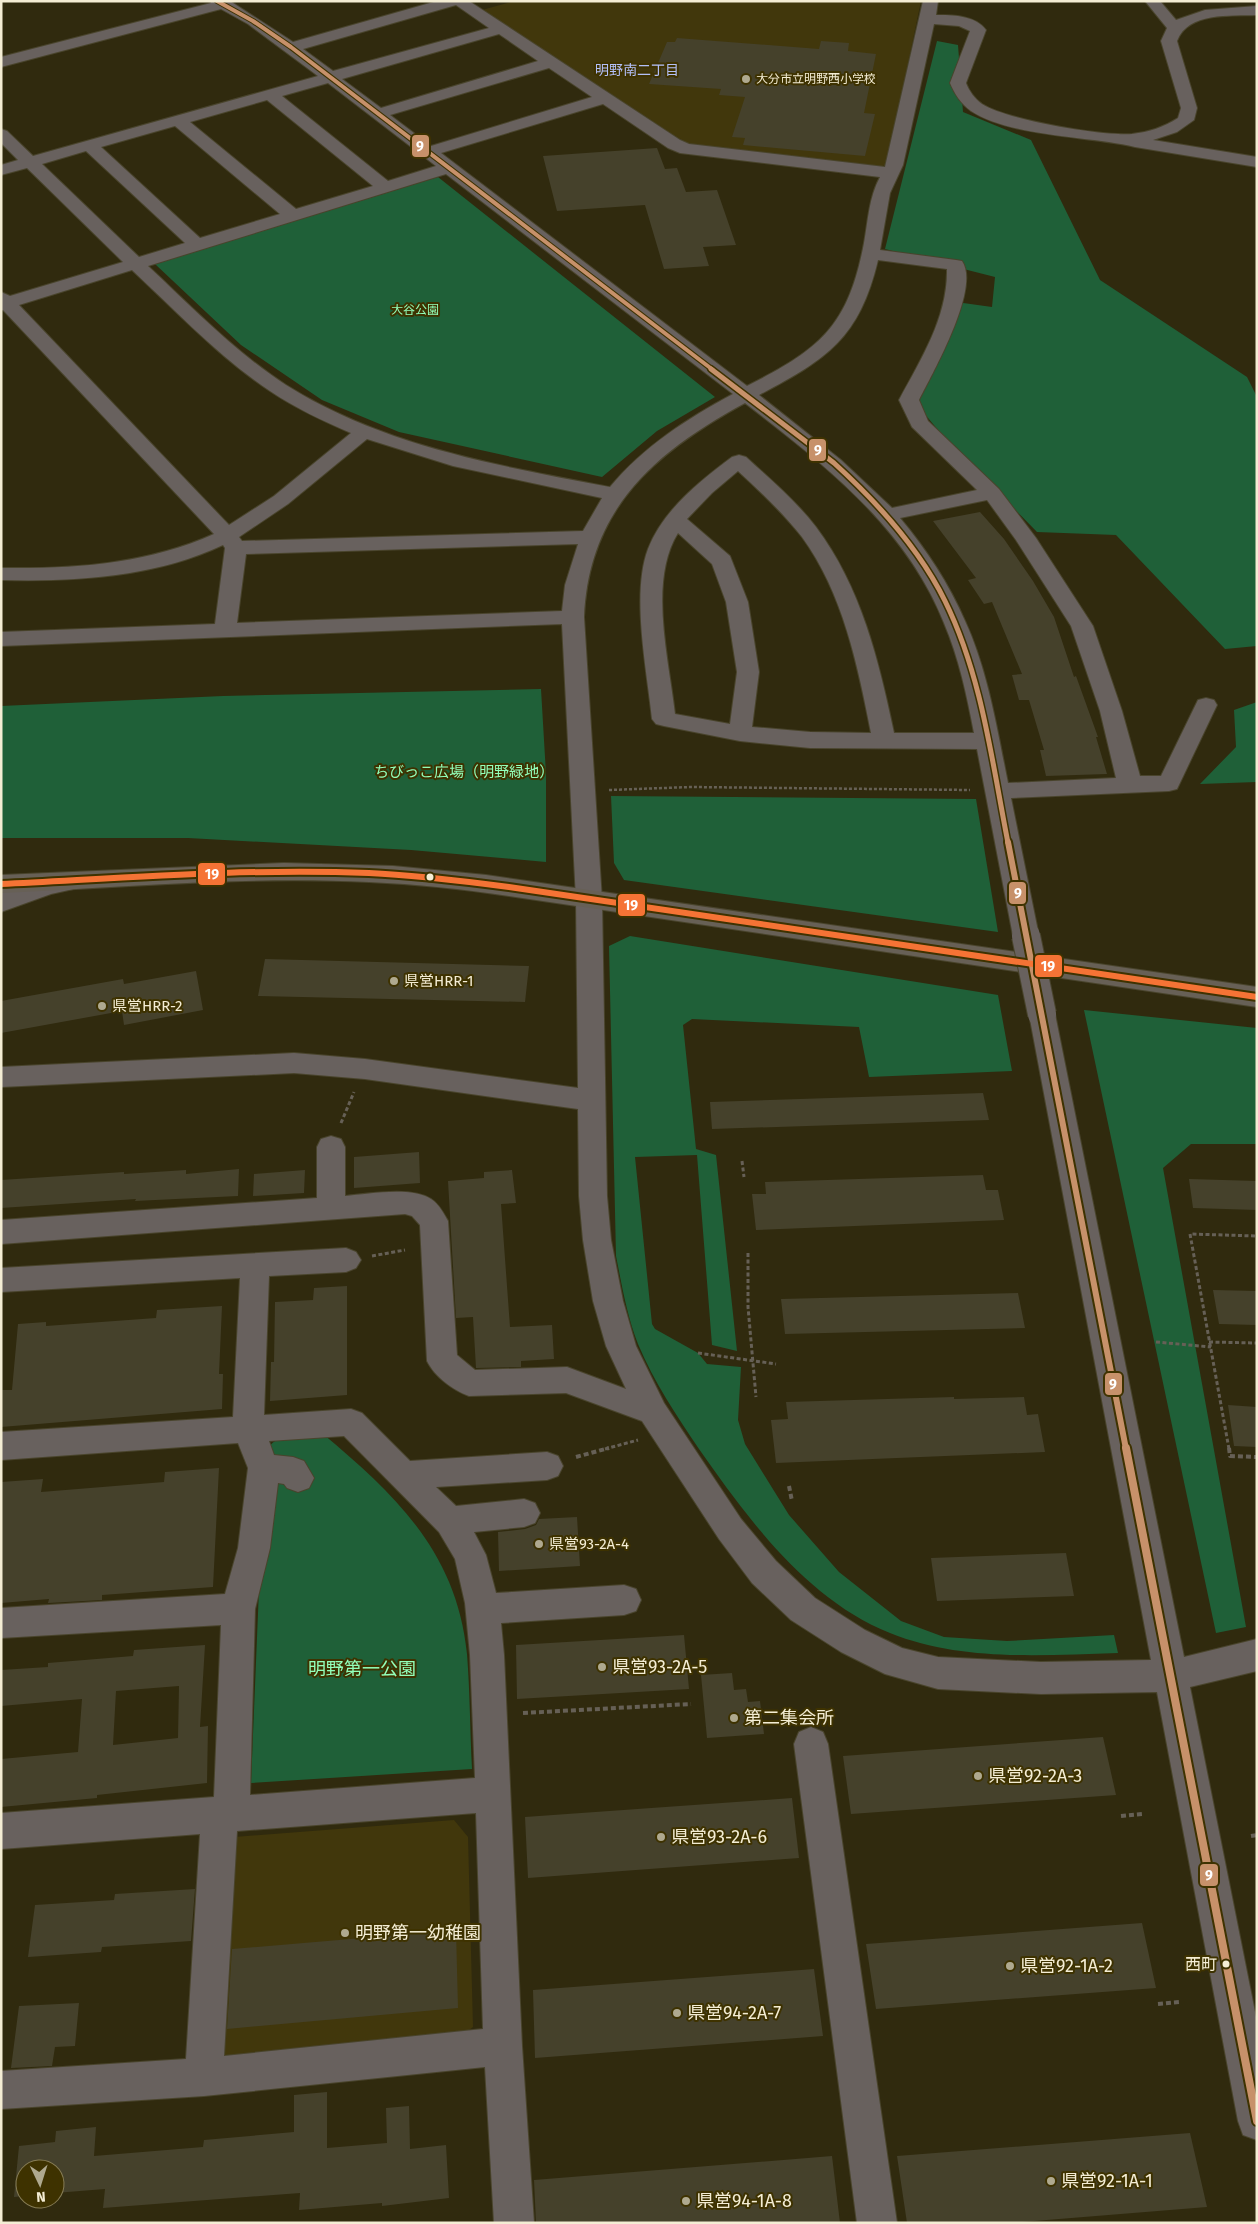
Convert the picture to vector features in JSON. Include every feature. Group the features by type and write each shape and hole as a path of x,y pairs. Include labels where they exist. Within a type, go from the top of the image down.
{"main road":[{"path":"1,884 266,873 378,873 467,881 1257,997"}],"street":[{"path":"291,48 455,1"},
{"path":"459,1 674,144 691,150 891,172"},
{"path":"932,1 895,165 883,189 871,254 853,310 832,339 804,362 744,395 680,434 635,473 615,494 592,537 585,552 576,584 572,617 589,900 594,1205 608,1301 620,1346 659,1422 730,1528 764,1572 803,1609 853,1642 897,1663 938,1673 1041,1678 1170,1676 1257,1655"},
{"path":"1152,1 1174,27"},
{"path":"1,62 221,3 253,21 331,78 834,463 886,515 922,564 955,623 976,686 1042,1014 1257,2121"},
{"path":"928,19 964,23 978,30 958,83 964,95 974,106 991,114 1020,122 1103,138 1122,139 1142,137 1169,130 1186,120 1189,108 1169,41 1174,27 1186,20 1199,16 1257,10"},
{"path":"1,170 501,29"},
{"path":"377,114 551,62"},
{"path":"271,95 385,187"},
{"path":"427,152 605,98"},
{"path":"179,121 292,215"},
{"path":"1,134 215,339 253,371 298,400 365,431 463,464 615,494"},
{"path":"1122,139 1153,147 1257,162"},
{"path":"90,146 196,244"},
{"path":"232,542 4,301 448,168"},
{"path":"871,254 956,265 958,282 942,336 909,400 919,423 992,493 1025,538 1082,626 1111,711 1130,784"},
{"path":"225,630 232,542 288,493 365,431"},
{"path":"884,740 872,678 858,629 841,586 816,543 781,500 739,461 705,487 677,521 659,549 653,584 654,619 664,720 740,733 810,740 987,741"},
{"path":"886,515 992,493"},
{"path":"677,521 722,561 737,602 748,672 740,733"},
{"path":"1,574 29,575 116,569 170,558 232,542 592,537"},
{"path":"1,639 572,617"},
{"path":"998,791 1169,783 1206,705"},
{"path":"1,902 47,886 78,881"},
{"path":"1,1077 294,1063 364,1069 591,1100"},
{"path":"331,1147 331,1208"},
{"path":"1,1232 405,1202 421,1207 434,1221 442,1361 469,1384 567,1380 659,1422"},
{"path":"1,1280 346,1260"},
{"path":"204,2077 217,1835 232,1798 238,1609 254,1548 264,1468 248,1429 255,1265"},
{"path":"1,1446 351,1422 450,1522 470,1556 483,1609 487,1654 502,2046 514,2223"},
{"path":"404,1475 546,1466"},
{"path":"264,1468 293,1471 298,1478"},
{"path":"450,1522 469,1518 524,1513"},
{"path":"483,1609 624,1600"},
{"path":"1,1623 238,1609"},
{"path":"811,1744 876,2223"},
{"path":"1,1831 492,1794"},
{"path":"1,2090 204,2077 502,2046"}],"path":[{"path":"582,791 691,787 971,790"},
{"path":"331,1147 364,1069"},
{"path":"742,1161 744,1177"},
{"path":"1257,1236 1190,1234 1230,1456 1257,1457"},
{"path":"346,1260 436,1246"},
{"path":"748,1253 748,1308 756,1397"},
{"path":"1156,1342 1211,1347"},
{"path":"1210,1342 1257,1343"},
{"path":"698,1353 776,1364"},
{"path":"546,1466 659,1422"},
{"path":"789,1486 792,1501"},
{"path":"525,1713 691,1704"},
{"path":"1121,1816 1142,1814"},
{"path":"1158,2004 1180,2002"}],"shaded area":[{"name":"大分市立明野西小学校","path":"514,1 921,1 887,165 878,167 691,148 482,10"},
{"name":"明野第一幼稚園","path":"454,1820 468,1837 473,2027 459,2038 214,2062 222,1838"}],"green space":[{"path":"937,41 958,45 963,112 1031,140 1100,280 1247,377 1257,397 1257,646 1225,649 1116,535 1037,532 943,436 914,401 956,302 992,307 995,277 885,249"},
{"name":"大谷公園","path":"438,177 715,397 657,431 602,477 399,432 322,400 241,345 155,264"},
{"name":"ちびっこ広場（明野緑地）","path":"541,689 546,774 546,862 411,850 188,838 1,838 1,706 223,696"},
{"path":"1257,702 1257,782 1200,784 1236,747 1234,710"},
{"path":"611,796 976,799 998,932 624,880 614,863"},
{"path":"630,936 998,995 1012,1071 869,1077 859,1027 692,1019 683,1025 696,1149 716,1155 737,1351 712,1345 697,1155 635,1157 652,1324 655,1329 698,1353 707,1364 741,1367 738,1420 745,1444 789,1515 839,1572 901,1621 944,1637 1007,1641 1114,1635 1118,1653 1002,1655 974,1653 945,1649 890,1633 860,1618 832,1600 806,1579 759,1529 699,1449 658,1385 644,1358 628,1312 616,1256 609,946"},
{"path":"1084,1010 1257,1028 1257,1144 1191,1144 1163,1168 1246,1627 1216,1633"},
{"name":"明野第一公園","path":"323,1434 375,1480 398,1504 419,1529 436,1556 451,1586 461,1618 467,1654 472,1769 251,1783 266,1456 272,1443 278,1439 292,1435"}],"building":[{"path":"677,38 819,49 821,41 849,43 848,51 876,54 864,113 875,114 865,156 743,145 745,138 732,137 745,97 719,95 721,89 649,84 667,42 675,42"},
{"path":"657,148 665,169 677,168 686,192 717,190 736,245 703,247 709,266 664,269 645,205 557,211 543,156"},
{"path":"980,512 1004,539 1033,581 1054,617 1074,677 1076,676 1098,737 1096,737 1107,774 1046,776 1040,750 1044,750 1029,700 1019,700 1012,675 1022,674 992,602 984,604 968,580 976,578 933,521"},
{"name":"県営HRR-1","path":"265,959 529,966 525,1002 258,996"},
{"name":"県営HRR-2","path":"196,971 203,1010 124,1025 122,1011 1,1033 1,1001 123,979 124,984"},
{"path":"983,1093 989,1120 712,1129 710,1102"},
{"path":"419,1152 420,1183 354,1188 354,1157"},
{"path":"239,1169 238,1196 135,1201 136,1199 1,1208 1,1180 124,1172 124,1174 186,1170 186,1174"},
{"path":"305,1170 304,1193 253,1196 254,1174"},
{"path":"512,1170 516,1203 501,1204 510,1327 552,1325 554,1359 521,1361 521,1367 476,1368 473,1317 456,1318 448,1181 484,1178 484,1172"},
{"path":"983,1175 986,1190 998,1190 1004,1220 756,1230 752,1194 766,1194 765,1182"},
{"path":"1189,1179 1257,1181 1257,1210 1193,1208"},
{"path":"347,1286 347,1395 270,1401 271,1362 274,1362 275,1302 313,1300 314,1288"},
{"path":"1213,1290 1257,1291 1257,1325 1219,1324"},
{"path":"1018,1293 1025,1328 785,1334 781,1299"},
{"path":"222,1306 219,1374 223,1374 222,1409 1,1427 1,1390 12,1390 18,1324 46,1322 46,1326 156,1318 157,1310"},
{"path":"954,1397 954,1399 1024,1397 1027,1415 1038,1414 1045,1452 776,1463 771,1420 788,1419 786,1402"},
{"path":"1228,1405 1257,1407 1257,1447 1234,1446"},
{"path":"219,1468 213,1587 102,1595 102,1600 48,1603 49,1599 1,1603 1,1482 43,1479 41,1492 164,1482 165,1472"},
{"name":"県営93-2A-4","path":"577,1517 580,1566 499,1571 498,1532 525,1529 536,1525 539,1519"},
{"path":"1066,1553 1074,1596 937,1601 931,1558"},
{"name":"県営93-2A-5","path":"684,1635 689,1689 517,1699 516,1645"},
{"path":"205,1645 200,1727 208,1726 207,1783 97,1795 97,1798 1,1807 1,1759 78,1752 82,1699 1,1706 1,1670 48,1667 48,1663 133,1656 134,1650","holes":["179,1686 178,1738 113,1745 116,1691"]},
{"name":"第二集会所","path":"732,1673 734,1690 746,1689 748,1702 760,1701 764,1734 707,1738 701,1675"},
{"name":"県営92-2A-3","path":"1103,1737 1116,1795 851,1814 843,1756"},
{"name":"県営93-2A-6","path":"792,1798 799,1858 528,1878 525,1817"},
{"path":"195,1889 191,1941 102,1947 101,1952 28,1957 35,1905 114,1900 115,1894"},
{"name":"県営92-1A-2","path":"1142,1923 1156,1988 876,2009 866,1944"},
{"path":"456,1930 458,2008 227,2029 232,1949"},
{"name":"県営94-2A-7","path":"814,1969 823,2036 535,2058 533,1990"},
{"path":"79,2003 75,2046 55,2047 52,2066 11,2068 19,2006"},
{"path":"327,2092 327,2148 387,2143 386,2108 409,2106 410,2149 446,2145 449,2198 382,2206 382,2203 299,2210 300,2193 103,2208 105,2189 65,2192 65,2159 18,2159 19,2146 55,2142 56,2131 96,2127 94,2156 203,2147 204,2140 294,2132 294,2095"},
{"name":"県営92-1A-1","path":"1190,2133 1207,2207 1009,2223 907,2223 897,2156"},
{"name":"県営94-1A-8","path":"832,2156 840,2223 536,2223 534,2180"}],"transit line":[{"name":"9","path":"217,1 253,21 291,47 834,463 870,497 904,537 933,579 945,601 963,645 982,711 1257,2121"},
{"name":"19","path":"1,884 284,872 347,872 417,876 509,887 1257,997"}],"place":[{"name":"大分市立明野西小学校","path":"746,79"},
{"name":"県営HRR-1","path":"394,981"},
{"name":"県営HRR-2","path":"102,1006"},
{"name":"県営93-2A-4","path":"539,1544"},
{"name":"県営93-2A-5","path":"602,1667"},
{"name":"第二集会所","path":"734,1718"},
{"name":"県営92-2A-3","path":"978,1776"},
{"name":"県営93-2A-6","path":"661,1837"},
{"name":"明野第一幼稚園","path":"345,1933"},
{"name":"西町","path":"1226,1964"},
{"name":"県営92-1A-2","path":"1010,1966"},
{"name":"県営94-2A-7","path":"677,2013"},
{"name":"県営92-1A-1","path":"1051,2181"},
{"name":"県営94-1A-8","path":"686,2201"}],"district":[{"name":"明野南二丁目","path":"637,70"}]}
